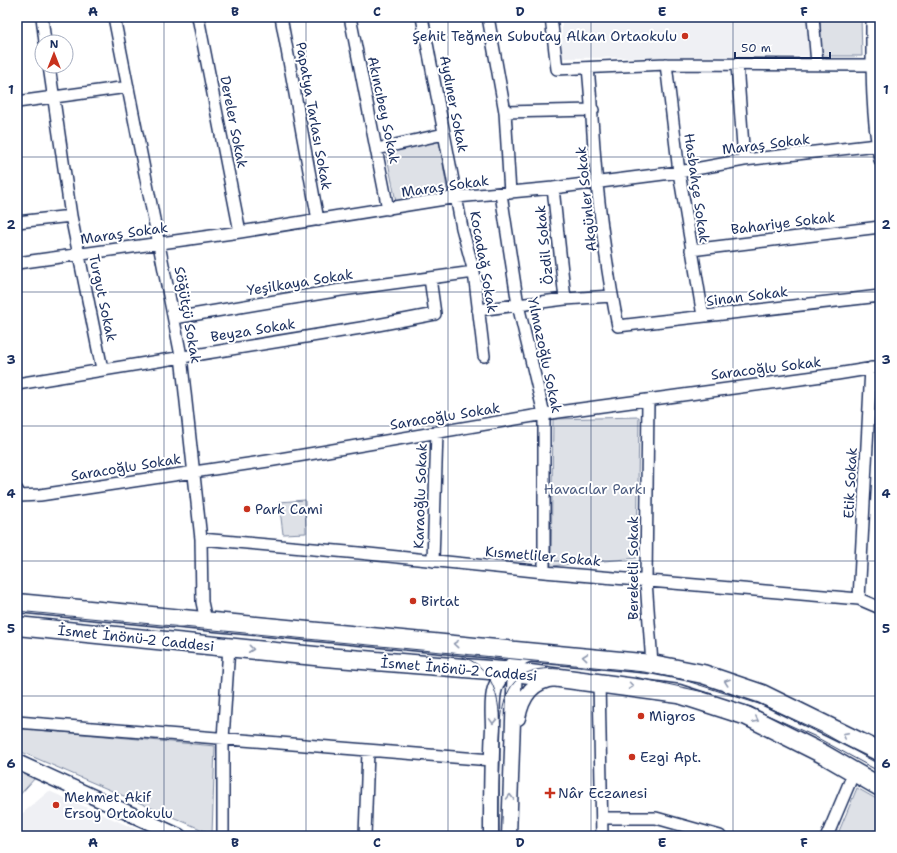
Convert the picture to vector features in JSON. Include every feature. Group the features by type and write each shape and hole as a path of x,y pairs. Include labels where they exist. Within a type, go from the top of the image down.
{"main road":[{"name":"İsmet İnönü-2 Caddesi","path":"17,603 206,622 541,652 652,664 703,674 762,694 880,752"},
{"name":"İsmet İnönü-2 Caddesi","path":"17,626 229,647 467,668 512,669 679,694 748,716 880,787"}],"street":[{"path":"42,17 45,34"},
{"name":"Söğütçü Sokak","path":"114,17 160,243 181,356 195,472 201,539 202,602 206,622"},
{"name":"Dereler Sokak","path":"198,17 240,232"},
{"name":"Papatya Tarlası Sokak","path":"281,17 318,220"},
{"name":"Akıncıbey Sokak","path":"350,17 388,209"},
{"name":"Aydıner Sokak","path":"422,17 457,197"},
{"name":"Yılmazoğlu Sokak","path":"488,17 506,112 506,193 518,305 544,414 544,572"},
{"path":"551,17 557,69 666,64 872,65"},
{"path":"813,17 817,64"},
{"path":"872,17 872,65 877,145 880,160"},
{"name":"Hasbahçe Sokak","path":"666,64 679,172 703,316"},
{"path":"737,64 744,160"},
{"name":"Akgünler Sokak","path":"588,68 593,110 597,182 612,296 618,326"},
{"name":"Turgut Sokak","path":"50,74 71,216 102,369"},
{"path":"17,102 128,87"},
{"path":"506,112 593,110"},
{"path":"377,149 444,134"},
{"name":"Maraş Sokak","path":"17,263 240,232 457,197 553,188 679,172 744,160 877,145"},
{"name":"Özdil Sokak","path":"553,188 565,299"},
{"name":"Kocadağ Sokak","path":"457,197 462,228 474,272 484,356"},
{"path":"17,222 71,216"},
{"name":"Bahariye Sokak","path":"691,250 880,226"},
{"name":"Yeşilkaya Sokak","path":"174,318 341,290 474,272"},
{"name":"Beyza Sokak","path":"17,384 181,356 360,328 435,314 430,278"},
{"path":"478,310 565,299 612,296"},
{"name":"Sinan Sokak","path":"618,326 880,296"},
{"name":"Saracoğlu Sokak","path":"17,492 20,496 40,495 195,472 544,414 876,368"},
{"name":"Etik Sokak","path":"859,599 876,368"},
{"name":"Bereketli Sokak","path":"648,400 646,581 652,664"},
{"name":"Karaoğlu Sokak","path":"433,560 437,432"},
{"name":"Kısmetliler Sokak","path":"201,539 433,560 544,572 859,599 880,608"},
{"path":"223,836 223,739 229,647"},
{"path":"498,648 510,654 512,669 509,836"},
{"path":"491,836 491,760 495,689 527,654 541,652"},
{"path":"467,668 477,672 488,681 494,703"},
{"path":"511,745 519,710 528,693 538,683 547,680 566,678"},
{"path":"599,682 603,818 602,836"},
{"path":"17,722 491,760"},
{"path":"365,836 368,751"},
{"path":"17,762 159,832 179,836"},
{"path":"827,836 854,772"},
{"path":"603,818 656,818 720,836"}],"shaded area":[{"name":"Şehit Teğmen Subutay Alkan Ortaokulu","path":"562,17 808,17 809,56 562,58"},
{"name":"Mehmet Akif Ersoy Ortaokulu","path":"49,791 140,831 135,836 17,836 17,818"}],"green space":[{"path":"820,17 861,17 862,56 821,56"},
{"path":"439,139 448,195 396,202 386,152"},
{"name":"Havacılar Parkı","path":"639,417 637,558 551,566 553,419"},
{"path":"305,500 306,533 283,534 279,502"},
{"path":"17,728 215,746 212,834 17,750"},
{"path":"17,770 36,777 17,798"},
{"path":"857,788 880,801 880,836 837,836"}],"tram line":[{"path":"17,611 644,672 681,679 765,706 823,733 880,765"},
{"path":"462,657 471,660 478,665 489,678 496,694 499,712"},
{"path":"499,836 500,728 506,696 513,684 524,675 539,669 559,669"},
{"path":"635,677 713,694"},
{"path":"745,705 814,736 880,772"}],"place":[{"name":"Şehit Teğmen Subutay Alkan Ortaokulu","path":"685,36"},
{"name":"Park Cami","path":"247,509"},
{"name":"Birtat","path":"413,601"},
{"name":"Migros","path":"641,716"},
{"name":"Ezgi Apt.","path":"632,757"},
{"name":"Nâr Eczanesi","path":"550,793"},
{"name":"Mehmet Akif Ersoy Ortaokulu","path":"56,805"}]}
